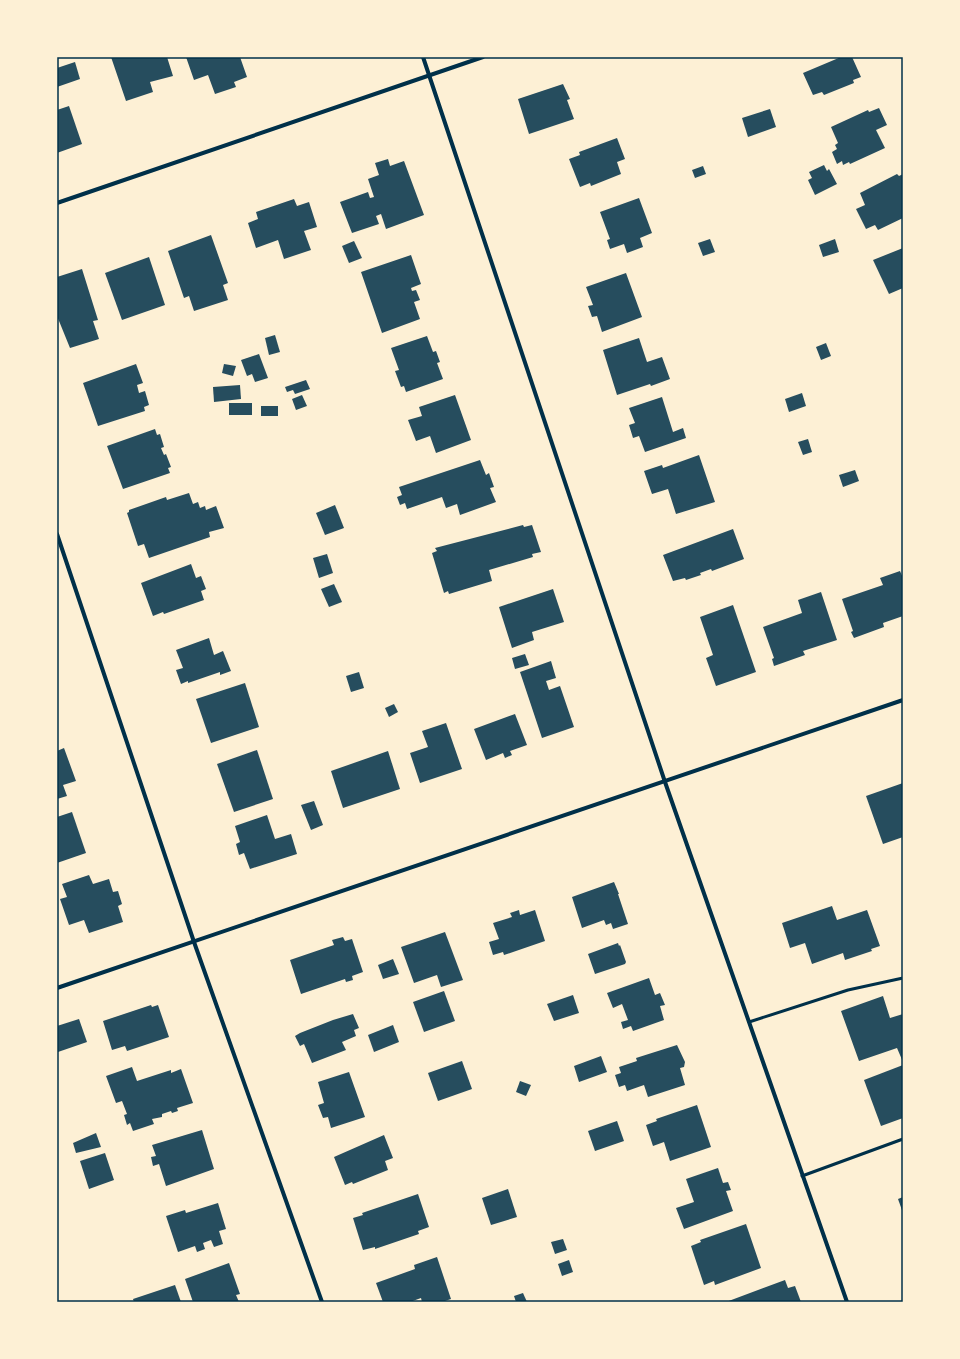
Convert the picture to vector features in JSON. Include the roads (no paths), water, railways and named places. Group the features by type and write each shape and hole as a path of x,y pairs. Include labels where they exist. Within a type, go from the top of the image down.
{"street":[{"path":"423,57 665,782 847,1302"},
{"path":"57,202 483,57"},
{"path":"57,534 194,942 322,1302"},
{"path":"57,988 903,700"}],"lane":[{"path":"749,1022 848,990 903,978"},
{"path":"802,1176 903,1139"}]}
